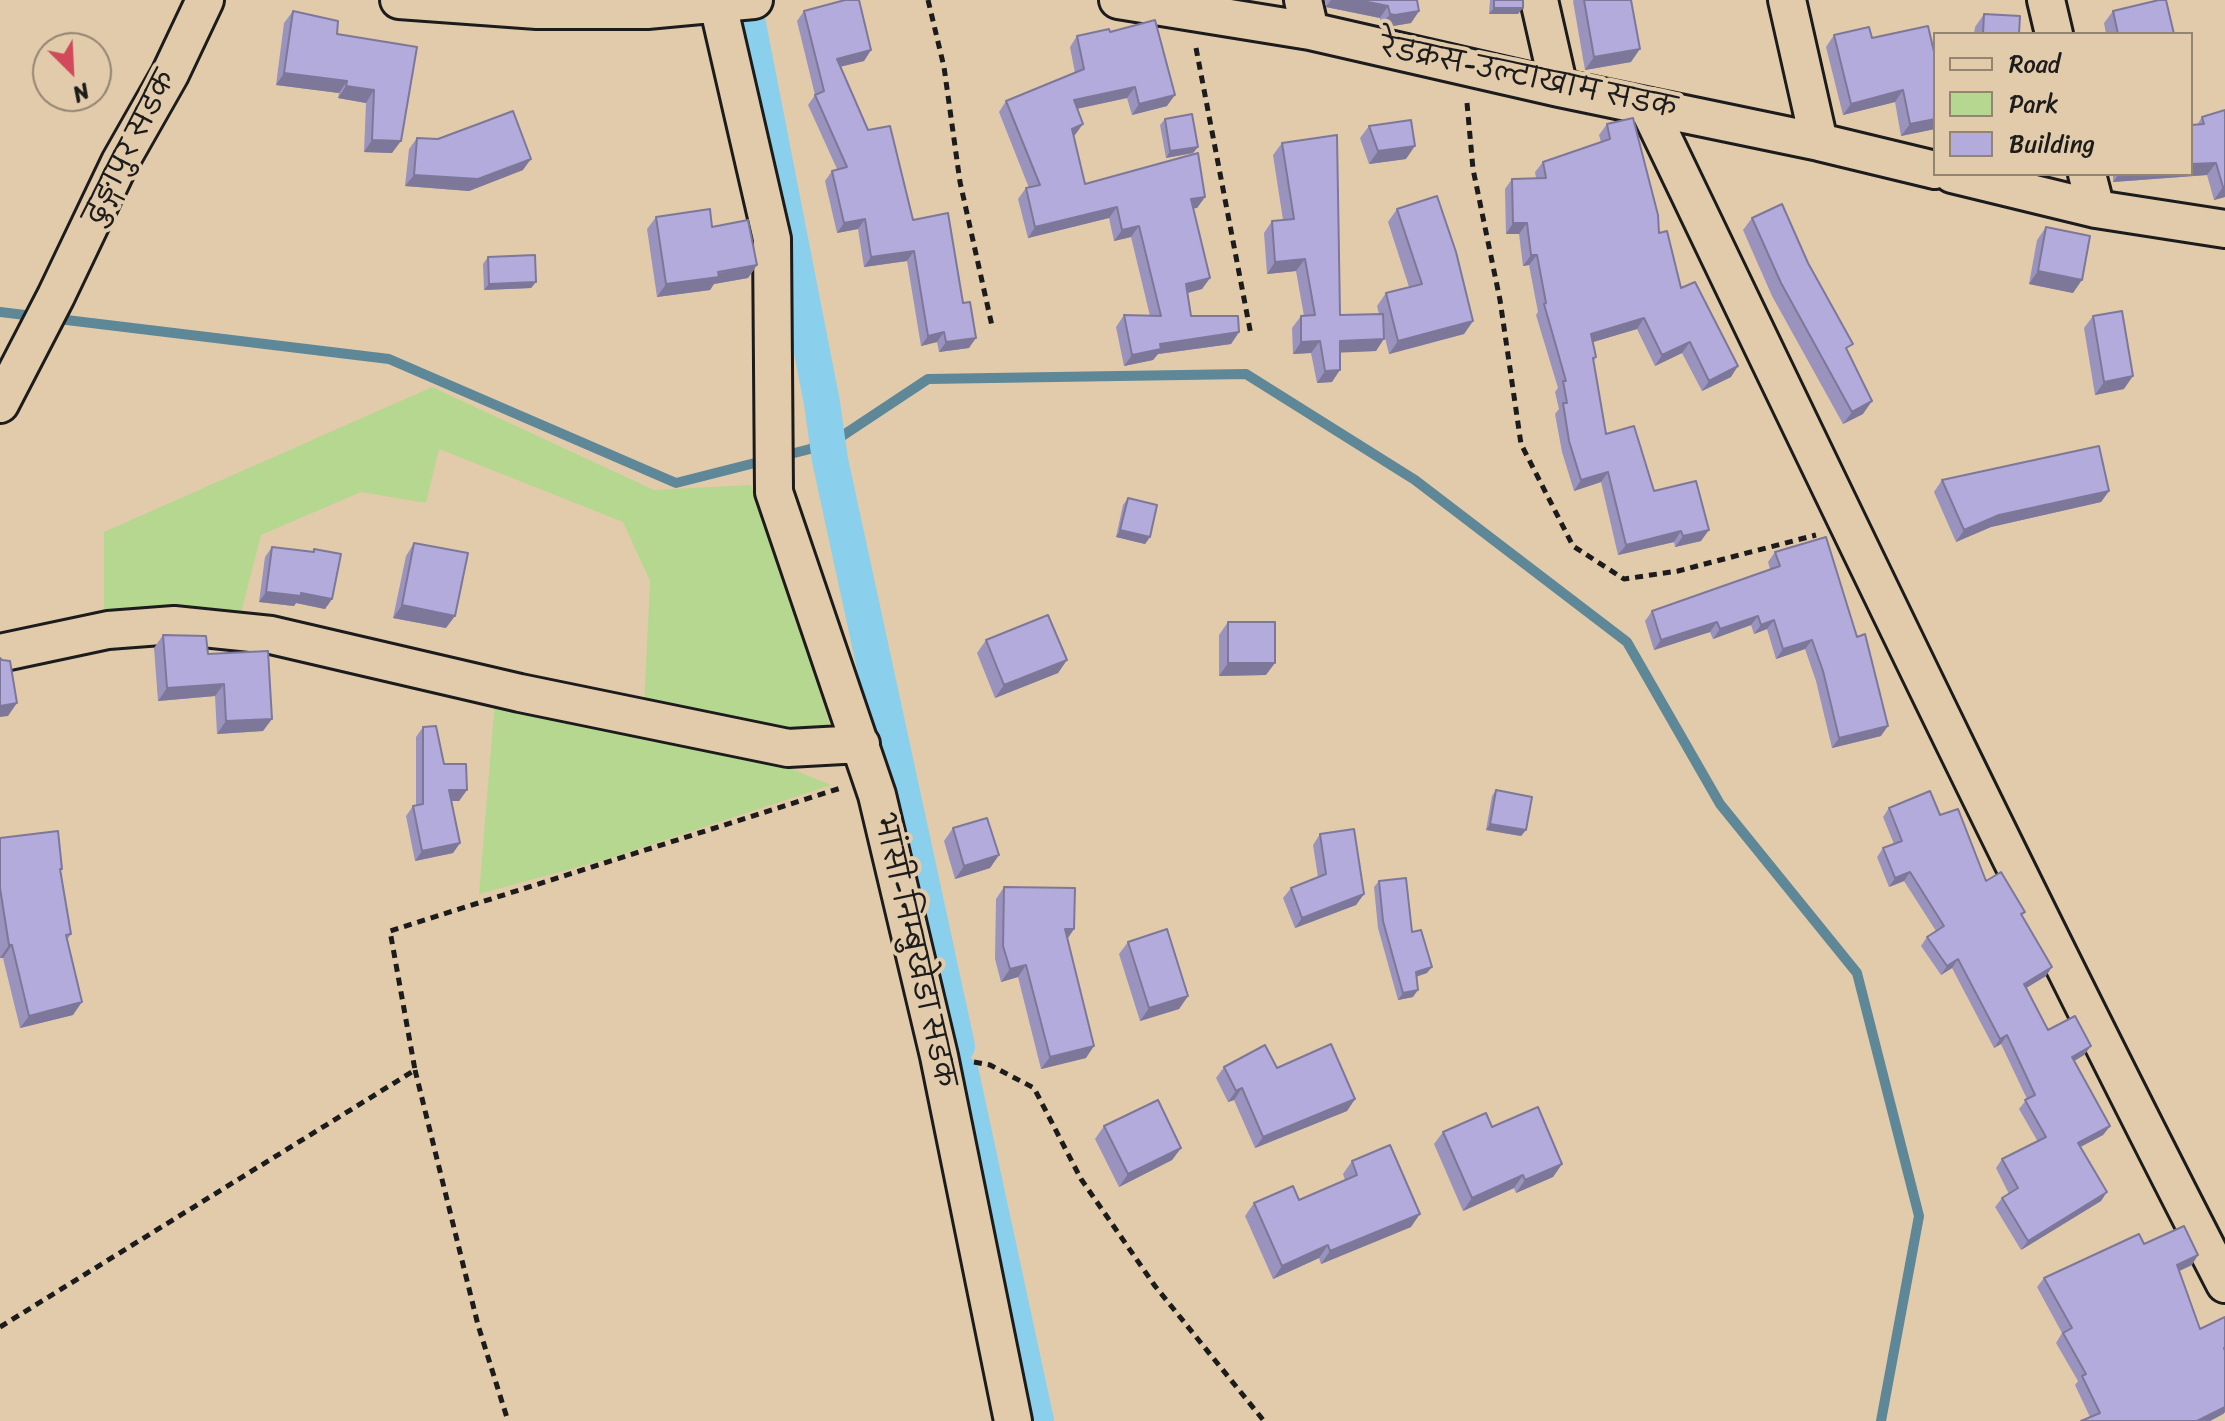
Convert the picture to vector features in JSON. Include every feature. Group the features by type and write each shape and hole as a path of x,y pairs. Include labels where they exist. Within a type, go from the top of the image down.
{"street":[{"name":"ढुङ्गापुर सडक","path":"0,404 120,162 170,74 205,0"},
{"path":"399,0 537,10 647,10 754,0"},
{"name":"रेडक्रस-उल्टाखाम सडक","path":"1118,0 1190,11 1306,16 1464,66 1933,170"},
{"path":"1539,0 1559,88"},
{"path":"1787,0 1819,142"},
{"path":"2046,0 2054,32"},
{"name":"भांसी-निम्बुखेडा सडक","path":"717,2 772,239 774,492 877,795 939,1056 1013,1421"},
{"path":"1648,107 1849,526 2225,1284"},
{"path":"1960,176 2096,209 2225,229"},
{"path":"2088,176 2096,209"},
{"path":"0,653 108,630 174,625 244,632 271,635 520,693 788,748 861,744"}],"path":[{"path":"928,0 944,67 960,182 992,326"},
{"path":"1190,11 1251,335"},
{"path":"1464,66 1473,169 1500,300 1521,444 1573,546 1624,579 1678,571 1849,526"},
{"path":"508,1421 478,1325 415,1070 390,931 841,788 877,795"},
{"path":"939,1056 990,1065 1034,1088 1081,1179 1155,1286 1264,1421"},
{"path":"0,1327 415,1070"}],"green space":[{"path":"432,387 654,490 751,485 781,565 834,738 644,708 650,581 623,522 439,449 426,503 361,492 261,535 240,617 104,618 104,532"},
{"path":"495,700 744,749 831,785 608,859 479,894"}],"building":[{"path":"845,0 859,0 871,50 837,59 868,130 890,126 913,220 948,213 963,303 970,302 976,338 946,342 944,332 928,336 914,251 871,257 865,219 844,223 832,171 847,167 815,95 824,91 804,11"},
{"path":"1358,0 1417,0 1419,11 1395,15 1390,14 1388,6"},
{"path":"1494,0 1523,0 1523,8 1494,8"},
{"path":"1584,0 1631,0 1640,49 1594,57"},
{"path":"2166,0 2174,32 2118,32 2113,11"},
{"path":"293,11 338,21 337,34 417,47 401,141 372,140 374,90 346,86 347,81 284,73"},
{"path":"1984,14 2020,16 2019,32 1983,32"},
{"path":"1155,20 1175,95 1139,104 1135,87 1074,100 1083,124 1072,129 1085,184 1198,153 1205,197 1191,199 1210,278 1186,284 1191,316 1238,316 1239,332 1160,344 1161,349 1132,355 1124,315 1161,316 1139,226 1122,230 1117,207 1035,227 1026,188 1040,185 1006,101 1084,69 1077,36 1109,29 1110,32"},
{"path":"1928,26 1933,47 1933,119 1910,124 1903,90 1851,104 1834,35 1869,27 1872,38"},
{"path":"2225,110 2225,187 2216,163 2193,164 2193,125 2204,124 2202,117"},
{"path":"513,111 531,159 478,179 414,175 417,138 438,139"},
{"path":"1192,114 1198,147 1170,151 1165,119"},
{"path":"1633,118 1658,215 1659,233 1667,231 1681,288 1695,282 1738,366 1709,381 1690,342 1662,355 1644,318 1591,334 1606,434 1634,426 1654,491 1696,481 1709,530 1683,536 1681,531 1626,545 1608,472 1581,480 1569,441 1563,403 1567,403 1563,381 1566,381 1544,304 1537,255 1531,255 1527,223 1513,223 1512,179 1546,178 1543,162 1610,139 1607,124"},
{"path":"1411,120 1415,146 1378,151 1369,126"},
{"path":"1337,135 1340,315 1383,314 1384,339 1340,341 1340,370 1325,371 1320,341 1301,342 1301,316 1315,315 1305,259 1275,262 1272,221 1294,219 1282,143"},
{"path":"1437,196 1456,252 1473,321 1398,341 1386,293 1422,284 1397,209"},
{"path":"1782,204 1808,263 1853,344 1846,348 1872,401 1852,412 1781,283 1752,218"},
{"path":"710,209 712,227 748,220 757,265 718,272 719,277 666,284 656,217"},
{"path":"2046,227 2090,236 2082,280 2038,271"},
{"path":"535,255 536,282 489,284 488,257"},
{"path":"2122,311 2133,376 2104,382 2093,316"},
{"path":"2099,446 2109,491 1999,515 1964,530 1942,480"},
{"path":"1128,498 1157,505 1150,537 1120,530"},
{"path":"1826,537 1857,637 1865,634 1888,726 1839,738 1812,640 1783,649 1774,620 1761,625 1758,616 1720,629 1717,622 1661,640 1652,611 1780,566 1775,552"},
{"path":"414,543 468,553 455,616 402,605"},
{"path":"272,547 341,554 332,599 301,593 301,596 266,592"},
{"path":"1048,615 1067,660 1004,685 986,640"},
{"path":"1228,622 1275,622 1275,663 1228,663"},
{"path":"163,635 206,636 208,654 268,651 272,719 226,721 224,684 167,688"},
{"path":"0,658 10,661 17,703 0,706"},
{"path":"436,726 444,764 466,764 467,790 449,790 460,843 422,851 413,806 423,804 423,727"},
{"path":"1496,790 1532,797 1526,830 1490,824"},
{"path":"1930,791 1940,815 1958,809 1986,881 2001,872 2025,912 2021,914 2052,967 2024,984 2048,1030 2075,1016 2091,1046 2072,1057 2110,1126 2078,1143 2107,1192 2028,1241 2002,1198 2018,1188 2002,1159 2046,1137 2025,1100 2035,1095 2007,1035 2000,1039 1958,959 1947,966 1927,937 1944,926 1910,872 1895,878 1883,848 1902,841 1889,808"},
{"path":"987,818 999,855 964,866 953,828"},
{"path":"1354,829 1364,894 1302,918 1291,888 1326,874 1320,834"},
{"path":"58,831 60,869 71,934 66,935 82,1002 29,1016 12,945 9,945 0,888 0,838"},
{"path":"1406,878 1412,932 1421,930 1432,967 1416,972 1418,990 1403,993 1383,921 1379,881"},
{"path":"1004,887 1075,888 1074,929 1065,929 1094,1046 1050,1057 1026,965 1010,969 1003,946"},
{"path":"1167,929 1188,996 1149,1008 1128,942"},
{"path":"1331,1044 1355,1099 1263,1137 1242,1088 1236,1091 1224,1067 1265,1045 1277,1068"},
{"path":"1158,1100 1181,1148 1128,1174 1104,1126"},
{"path":"1538,1107 1562,1164 1525,1180 1523,1175 1472,1198 1443,1132 1486,1113 1492,1127"},
{"path":"1390,1145 1420,1214 1330,1251 1328,1245 1282,1266 1254,1203 1293,1186 1299,1200 1357,1175 1352,1161"},
{"path":"2184,1226 2198,1255 2177,1265 2200,1329 2225,1317 2225,1407 2197,1421 2081,1421 2100,1413 2082,1376 2086,1374 2063,1333 2072,1328 2044,1278 2139,1234 2144,1244"}],"waterway":[{"path":"747,19 822,403 830,460 957,1046"},
{"path":"0,312 389,359 676,483 810,449 842,436 928,379 1246,374 1415,480 1627,642 1720,804 1857,973 1919,1216 1881,1421"},
{"path":"961,1073 1036,1421"}]}
